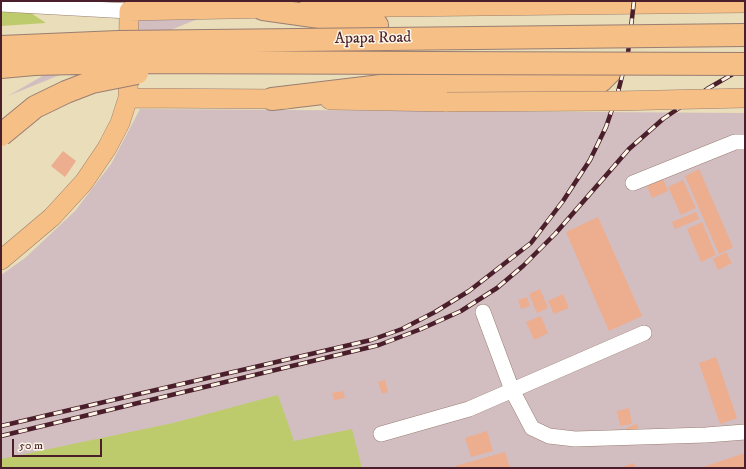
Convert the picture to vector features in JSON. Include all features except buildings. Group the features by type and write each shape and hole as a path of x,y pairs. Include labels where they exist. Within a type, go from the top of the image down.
{"highway":[{"path":"262,9 377,25 619,25 720,36"},
{"name":"Apapa Road","path":"1,47 29,44 118,42 744,35"},
{"name":"Apapa Road","path":"1,67 34,64 114,62 742,65"},
{"path":"1,135 35,107 66,92 92,82 115,76 164,69 252,63"},
{"path":"272,99 380,86 601,81 618,64"}],"main road":[{"path":"1,260 52,217 84,182 107,148 120,123 128,98 129,4 262,9 650,2 745,3"},
{"path":"128,98 448,102 615,101 745,98"}],"street":[{"path":"1,3 129,4"},
{"path":"633,183 735,142 745,142"},
{"path":"483,312 512,390 532,428 549,436 575,439 706,435 745,432"},
{"path":"381,434 469,408 644,333"}],"shaded area":[{"path":"171,1 242,1 8,96"},
{"path":"140,109 745,113 745,468 1,468 1,275 25,258 75,211 111,164"}],"green space":[{"path":"1,10 31,13 46,23 1,26"},
{"path":"278,395 294,441 352,429 362,468 1,468 1,459 173,423"}],"railway":[{"path":"1,426 371,340 402,329 435,312 469,291 531,243 563,201 590,160 606,127 618,92 628,53 634,1"},
{"path":"1,436 379,345 421,329 461,311 497,288 523,266 555,234 629,149 663,119 707,89 745,67"}]}
